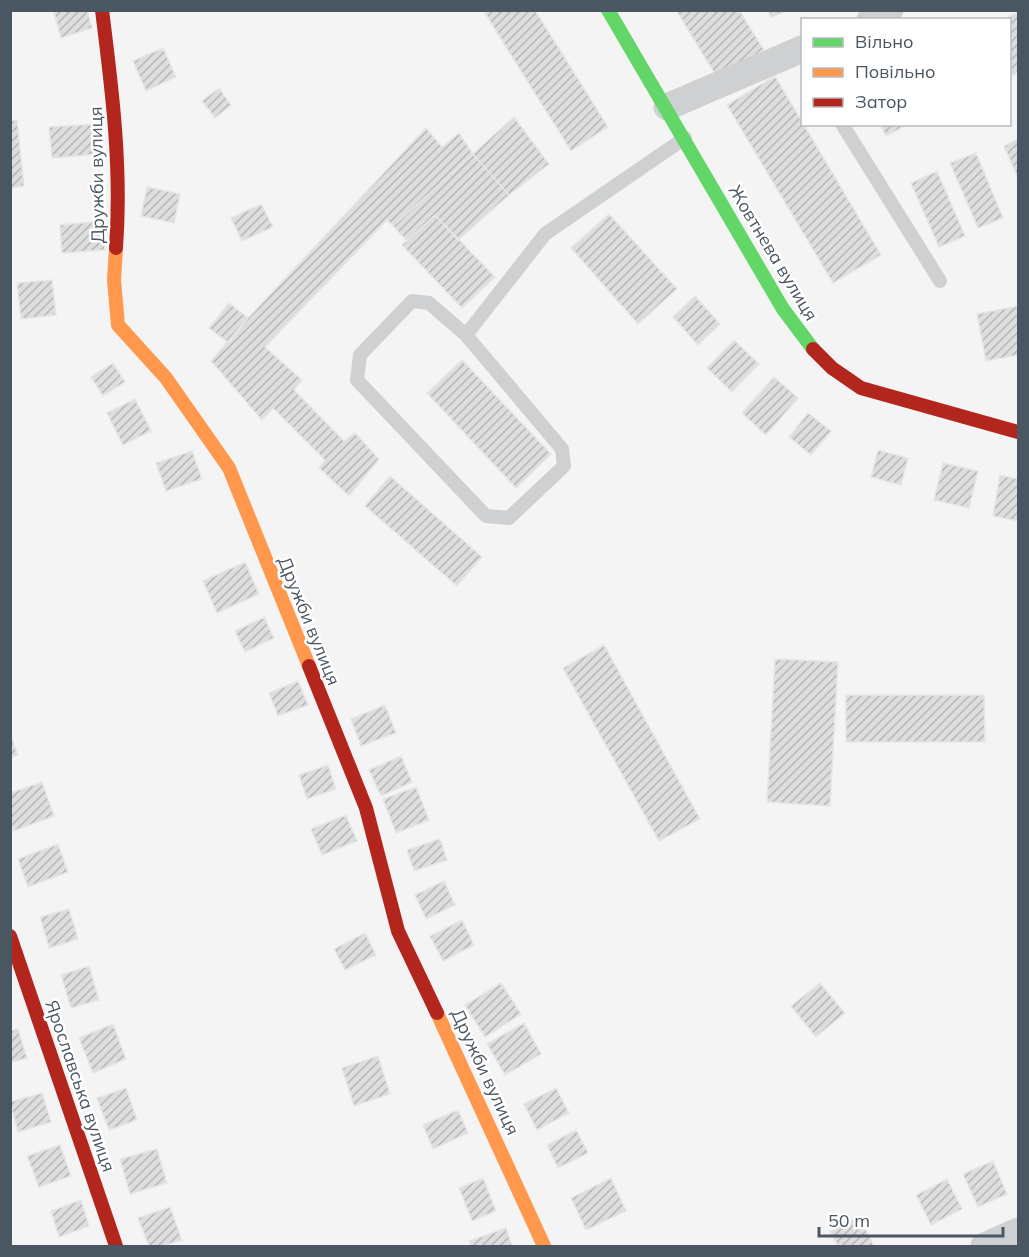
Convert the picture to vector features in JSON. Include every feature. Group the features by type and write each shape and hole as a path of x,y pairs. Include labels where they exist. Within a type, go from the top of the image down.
{"street":[{"name":"Дружби вулиця","path":"102,10 115,117 119,210 114,280 118,325 166,378 229,468 366,808 398,930 464,1068 543,1246"},
{"name":"Жовтнева вулиця","path":"608,10 668,107 783,309 808,345 831,368 861,388 1018,432"},
{"path":"874,18 890,10"},
{"path":"668,107 801,53"},
{"name":"Ярославська вулиця","path":"10,936 116,1246"},
{"path":"984,1246 1018,1231"}],"lane":[{"path":"844,126 940,281"},
{"path":"466,336 546,234 685,138"},
{"path":"412,301 429,303 466,336 562,449 564,466 509,518 486,516 357,380 360,356 412,301"}],"building":[{"path":"62,10 87,10 92,28 61,38 54,13"},
{"path":"483,10 535,10 608,127 571,151"},
{"path":"676,10 739,10 764,50 718,79"},
{"path":"768,10 784,10 785,11 771,18"},
{"path":"1018,12 1018,72 1011,76 1011,18 1006,18"},
{"path":"163,48 176,77 146,91 133,61"},
{"path":"775,76 801,120 801,126 805,126 881,255 833,283 727,105"},
{"path":"219,88 231,105 215,118 202,101"},
{"path":"514,117 549,164 509,195 473,154"},
{"path":"17,120 24,186 10,188 10,121"},
{"path":"98,124 100,154 52,158 49,127"},
{"path":"881,126 905,126 886,136"},
{"path":"426,128 442,147 459,133 473,154 393,226 387,220 265,347 302,380 294,390 344,441 355,433 379,459 349,496 319,468 325,460 273,408 262,420 211,361 248,318"},
{"path":"1018,139 1018,178 1004,146"},
{"path":"976,153 1003,218 978,228 950,163"},
{"path":"473,154 509,195 458,240 435,215 407,241 393,226"},
{"path":"937,171 965,236 939,247 911,183"},
{"path":"147,187 180,194 174,223 141,216"},
{"path":"261,204 273,227 242,241 231,218"},
{"path":"609,214 677,289 638,324 571,248"},
{"path":"435,215 495,277 462,308 402,245"},
{"path":"102,221 105,250 62,253 60,225"},
{"path":"52,280 56,315 21,319 17,283"},
{"path":"695,296 720,324 698,345 673,317"},
{"path":"229,303 248,318 229,343 209,328"},
{"path":"1018,306 1018,355 986,361 977,314"},
{"path":"734,340 759,364 732,392 707,368"},
{"path":"462,360 551,454 516,488 427,393"},
{"path":"113,363 125,382 103,396 91,377"},
{"path":"774,377 798,398 766,435 742,413"},
{"path":"135,399 151,431 123,445 107,413"},
{"path":"808,413 831,431 811,455 789,437"},
{"path":"878,450 908,458 901,485 871,477"},
{"path":"192,451 202,479 166,491 156,463"},
{"path":"943,463 978,471 969,508 934,500"},
{"path":"1000,475 1018,479 1018,521 993,516"},
{"path":"390,476 482,557 457,586 365,506"},
{"path":"245,562 259,594 217,613 203,581"},
{"path":"264,617 274,638 245,652 235,631"},
{"path":"604,645 700,819 659,841 563,668"},
{"path":"775,659 838,662 830,806 767,802"},
{"path":"298,681 308,705 278,716 269,693"},
{"path":"846,695 984,695 985,742 846,742"},
{"path":"385,705 396,733 361,746 351,719"},
{"path":"10,734 18,755 10,758"},
{"path":"401,756 412,782 381,796 369,770"},
{"path":"328,765 336,789 307,799 299,775"},
{"path":"42,782 54,816 14,831 10,822 10,793"},
{"path":"416,787 429,820 396,833 383,799"},
{"path":"346,815 357,841 322,855 311,829"},
{"path":"440,839 447,860 414,871 407,850"},
{"path":"58,844 68,872 28,887 18,859"},
{"path":"444,881 455,905 426,919 415,895"},
{"path":"69,909 78,939 49,948 40,917"},
{"path":"462,920 474,945 443,961 430,936"},
{"path":"365,933 376,955 345,970 334,949"},
{"path":"89,966 99,1000 71,1008 61,975"},
{"path":"501,983 521,1014 485,1037 465,1005"},
{"path":"820,983 845,1013 816,1037 791,1006"},
{"path":"524,1023 541,1054 505,1075 487,1044"},
{"path":"113,1024 126,1059 93,1073 79,1038"},
{"path":"18,1029 27,1058 10,1063 10,1031"},
{"path":"378,1056 390,1094 354,1106 342,1068"},
{"path":"126,1088 137,1120 109,1130 97,1098"},
{"path":"556,1088 569,1113 537,1130 524,1104"},
{"path":"42,1093 51,1122 18,1132 10,1102"},
{"path":"458,1110 468,1133 433,1149 423,1125"},
{"path":"576,1130 588,1153 558,1168 547,1145"},
{"path":"60,1145 71,1176 39,1187 27,1156"},
{"path":"157,1149 167,1183 130,1194 120,1159"},
{"path":"993,1161 1007,1194 978,1207 963,1174"},
{"path":"483,1178 496,1211 472,1221 459,1188"},
{"path":"611,1178 626,1211 586,1230 571,1198"},
{"path":"947,1179 962,1209 931,1225 916,1195"},
{"path":"81,1200 89,1226 59,1237 51,1211"},
{"path":"170,1207 182,1240 163,1246 149,1246 138,1218"},
{"path":"859,1216 874,1246 838,1246 830,1231"},
{"path":"506,1228 512,1246 471,1246 469,1241"}],"traffic: fast":[{"path":"608,10 783,309 813,349"}],"traffic: slow":[{"path":"116,248 114,280 118,325 166,378 229,468 309,666"},
{"path":"437,1013 544,1246"}],"traffic: jam":[{"path":"102,10 117,158 116,248"},
{"path":"813,349 832,368 861,388 1018,432"},
{"path":"309,666 366,808 398,931 437,1013"},
{"path":"10,936 116,1246"}]}
